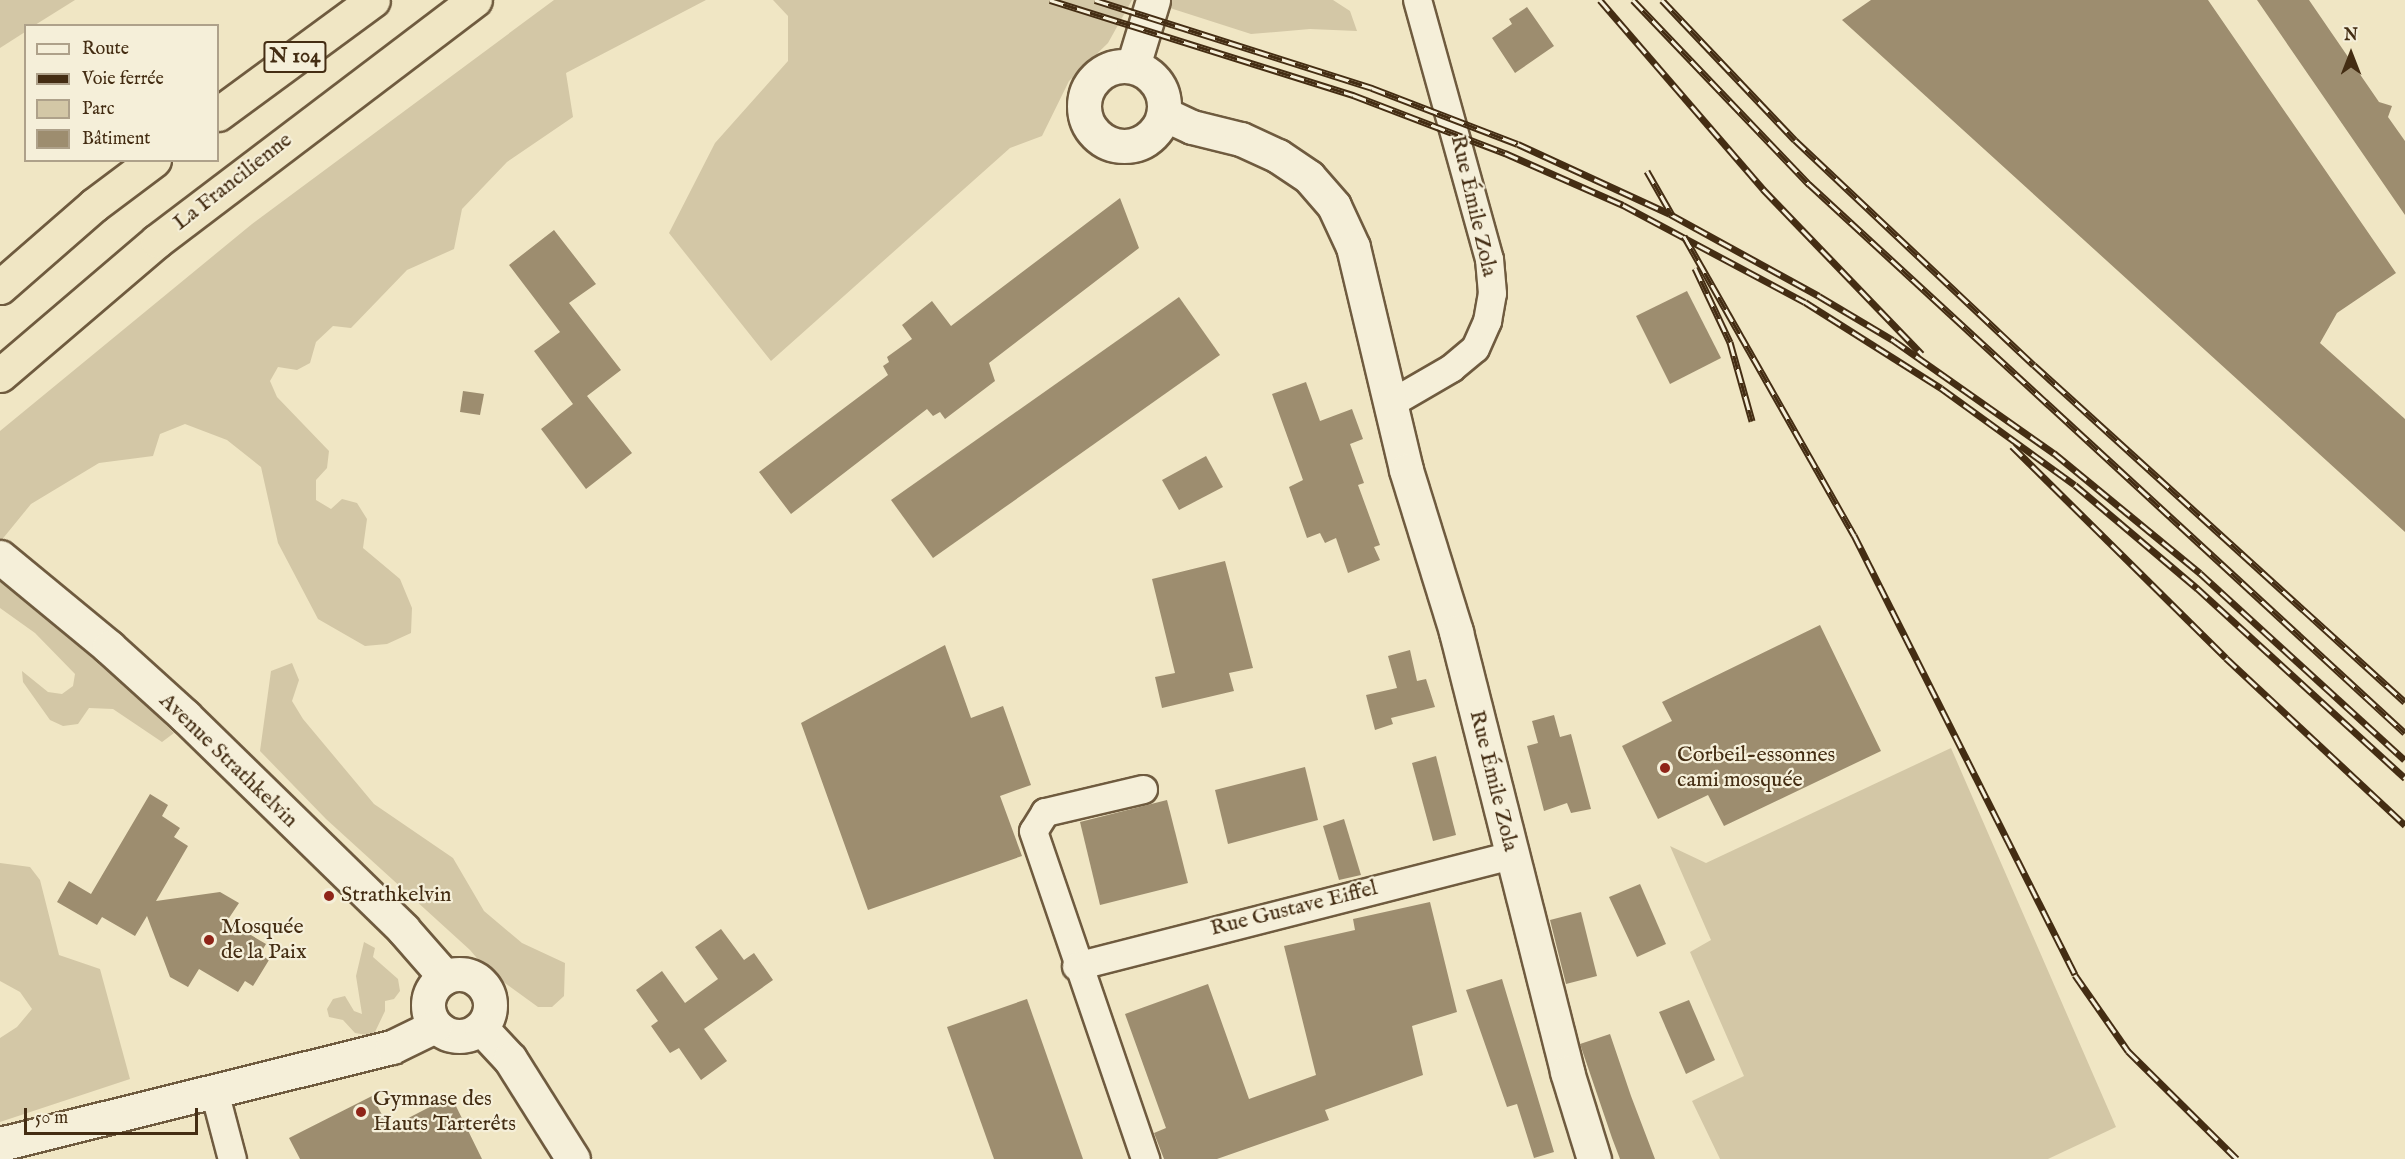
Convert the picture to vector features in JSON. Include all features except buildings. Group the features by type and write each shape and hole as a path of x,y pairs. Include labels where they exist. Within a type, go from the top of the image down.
{"highway":[{"name":"N 104","path":"219,113 373,0"},
{"name":"La Francilienne","path":"0,375 157,241 475,0"},
{"path":"0,287 94,205 151,162"}],"street":[{"path":"1132,66 1153,0"},
{"name":"Rue Émile Zola","path":"1389,404 1451,368 1474,348 1487,321 1492,293 1489,259 1433,45 1417,0"},
{"path":"1132,66 1152,76 1162,90 1164,114 1147,140 1123,146 1107,143 1086,121 1085,94 1093,79 1105,70 1132,66"},
{"name":"Rue Émile Zola","path":"1164,114 1192,127 1241,139 1278,156 1310,177 1334,206 1353,247 1389,404 1456,632 1567,1072 1594,1159"},
{"name":"Avenue Strathkelvin","path":"0,557 109,647 185,716 403,929 445,977"},
{"path":"1143,789 1045,813 1033,831 1076,966 1145,1159"},
{"name":"Rue Gustave Eiffel","path":"1076,966 1512,855"},
{"path":"468,975 486,988 490,1009 481,1028 463,1036 443,1033 435,1026 427,1005 435,984 445,977 468,975"},
{"path":"0,1144 393,1047 435,1026"},
{"path":"481,1028 510,1059 573,1159"},
{"path":"214,1091 232,1159"}],"green space":[{"path":"0,0 75,0 37,24 24,24 24,33 0,48"},
{"path":"554,0 706,0 566,73 573,117 507,162 462,209 454,249 407,270 351,328 333,326 316,342 310,363 297,370 278,367 270,381 277,397 329,451 327,468 316,480 316,500 331,509 342,499 357,503 367,519 363,548 400,579 412,608 411,633 387,644 365,646 318,619 278,543 261,467 227,440 185,424 160,434 153,456 99,463 31,504 0,542 0,431 252,224"},
{"path":"773,0 1132,0 1108,43 1069,81 1042,136 1010,148 771,361 669,233 715,143 788,61 788,16"},
{"path":"1145,0 1333,0 1350,11 1357,31 1310,29 1251,34"},
{"path":"0,582 61,624 174,733 162,742 113,709 89,708 78,724 63,726 50,720 23,682 22,671 48,692 62,694 73,686 75,674 35,633 0,608"},
{"path":"292,663 299,680 292,701 303,719 374,804 453,858 484,911 522,943 565,963 564,996 552,1007 538,1007 487,970 470,950 326,819 260,751 271,671"},
{"path":"1951,748 2116,1127 2048,1159 1720,1159 1692,1101 1744,1076 1690,952 1711,940 1670,846 1706,863"},
{"path":"0,863 30,867 40,880 59,955 100,969 130,1079 0,1122 0,1038 17,1027 32,1009 20,992 0,981"},
{"path":"364,942 375,948 373,957 398,979 400,991 394,999 385,1001 385,1011 375,1032 367,1035 355,1033 343,1020 329,1017 327,1009 333,999 345,996 354,1011 362,1014 356,976"}],"railway":[{"path":"1050,0 1353,95 1505,153 1623,205 1805,302 1941,388 2075,485 2197,588 2405,778"},
{"path":"1095,0 1372,88 1518,144 1670,214 1819,296 1893,340 2054,453 2200,573 2405,760"},
{"path":"1600,0 1763,189 1922,354"},
{"path":"1633,0 1809,184 2405,733"},
{"path":"1662,0 1795,140 2034,365 2405,702"},
{"path":"1647,171 1672,215"},
{"path":"1684,236 1854,535 2075,975 2128,1051 2237,1159"},
{"path":"1695,268 1730,342 1752,421"},
{"path":"2012,446 2226,658 2405,825"}],"place":[{"name":"Corbeil-essonnes cami mosquée","path":"1665,768"},
{"name":"Strathkelvin","path":"329,896"},
{"name":"Mosquée de la Paix","path":"209,940"},
{"name":"Gymnase des Hauts Tarterêts","path":"361,1112"}]}
